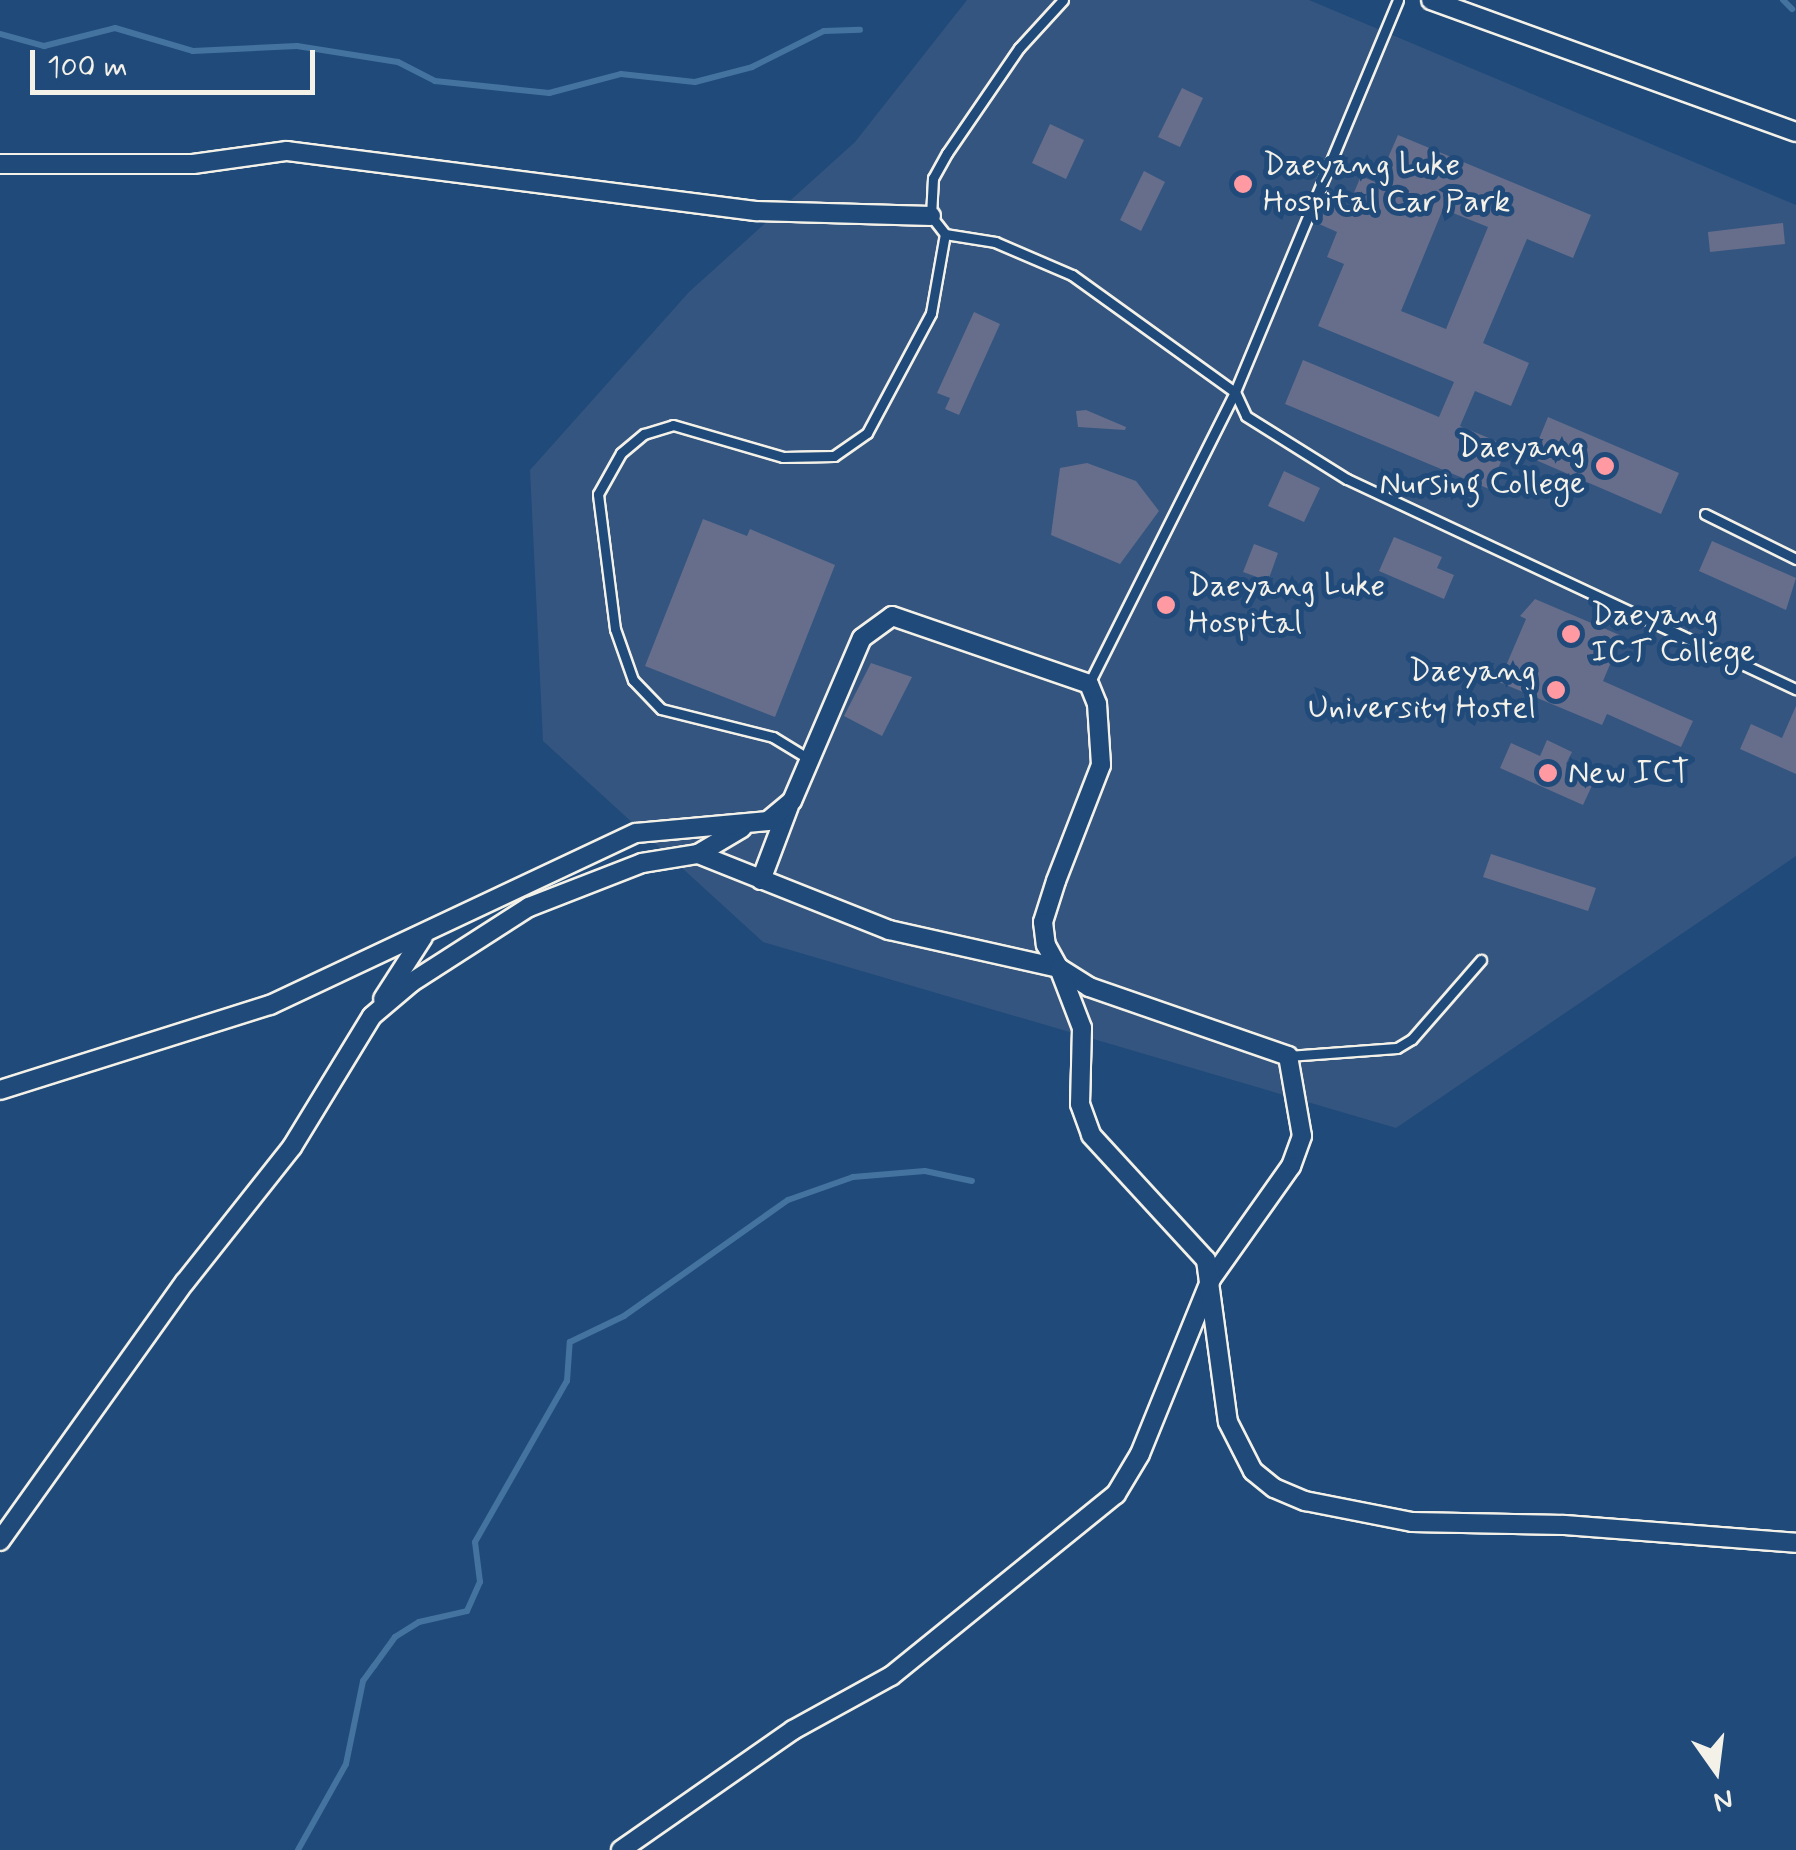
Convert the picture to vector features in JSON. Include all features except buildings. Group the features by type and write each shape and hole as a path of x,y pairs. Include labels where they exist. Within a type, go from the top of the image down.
{"street":[{"path":"1431,0 1796,132"},
{"path":"0,164 192,164 287,152 756,211 931,216"},
{"path":"761,880 862,638 892,616 1089,684 1097,704 1101,765 1044,922 1046,945 1082,1028 1080,1104 1091,1135 1191,1238 1211,1279 1211,1322 1228,1422 1253,1470 1274,1488 1306,1501 1412,1522 1584,1526 1796,1543"},
{"path":"0,1090 233,1018 424,936 636,832 743,827 768,821 792,801"},
{"path":"372,1016 412,982 529,907 642,863 698,854 743,827"},
{"path":"621,1850 793,1730 891,1676 1106,1503 1140,1454 1211,1279 1291,1166 1302,1136 1288,1056 1089,986 1058,968 890,930 698,854"},
{"path":"0,1541 185,1282 292,1146 424,936"}],"lane":[{"path":"811,760 773,737 662,709 633,680 615,629 598,494 621,452 644,434 673,425 784,457 834,456 867,433 932,312 944,234 931,216 934,178 1019,48 1063,0"},
{"path":"1089,684 1235,392 1398,0"},
{"path":"944,234 995,242 1072,276 1235,392 1246,416 1268,434 1347,478 1796,690"},
{"path":"1705,514 1796,559"},
{"path":"1288,1056 1397,1048 1412,1039 1481,960"}],"shaded area":[{"name":"Daeyang Luke Hospital","path":"967,0 1309,0 1796,205 1796,856 1396,1128 763,942 543,741 530,470 689,292 855,142"}],"waterway":[{"path":"1783,0 1792,9"},
{"path":"0,34 44,46 115,28 193,51 297,46 398,62 435,81 549,93 621,74 695,82 752,67 824,31 860,30"},
{"path":"298,1850 346,1764 363,1681 395,1637 419,1622 467,1611 480,1582 475,1542 567,1381 570,1342 624,1316 788,1200 853,1177 925,1171 972,1181"}],"place":[{"name":"Daeyang Luke Hospital Car Park","path":"1243,184"},
{"name":"Daeyang Nursing College","path":"1605,466"},
{"name":"Daeyang Luke Hospital","path":"1166,605"},
{"name":"Daeyang ICT College","path":"1571,634"},
{"name":"Daeyang University Hostel","path":"1556,690"},
{"name":"New ICT","path":"1548,773"}]}
